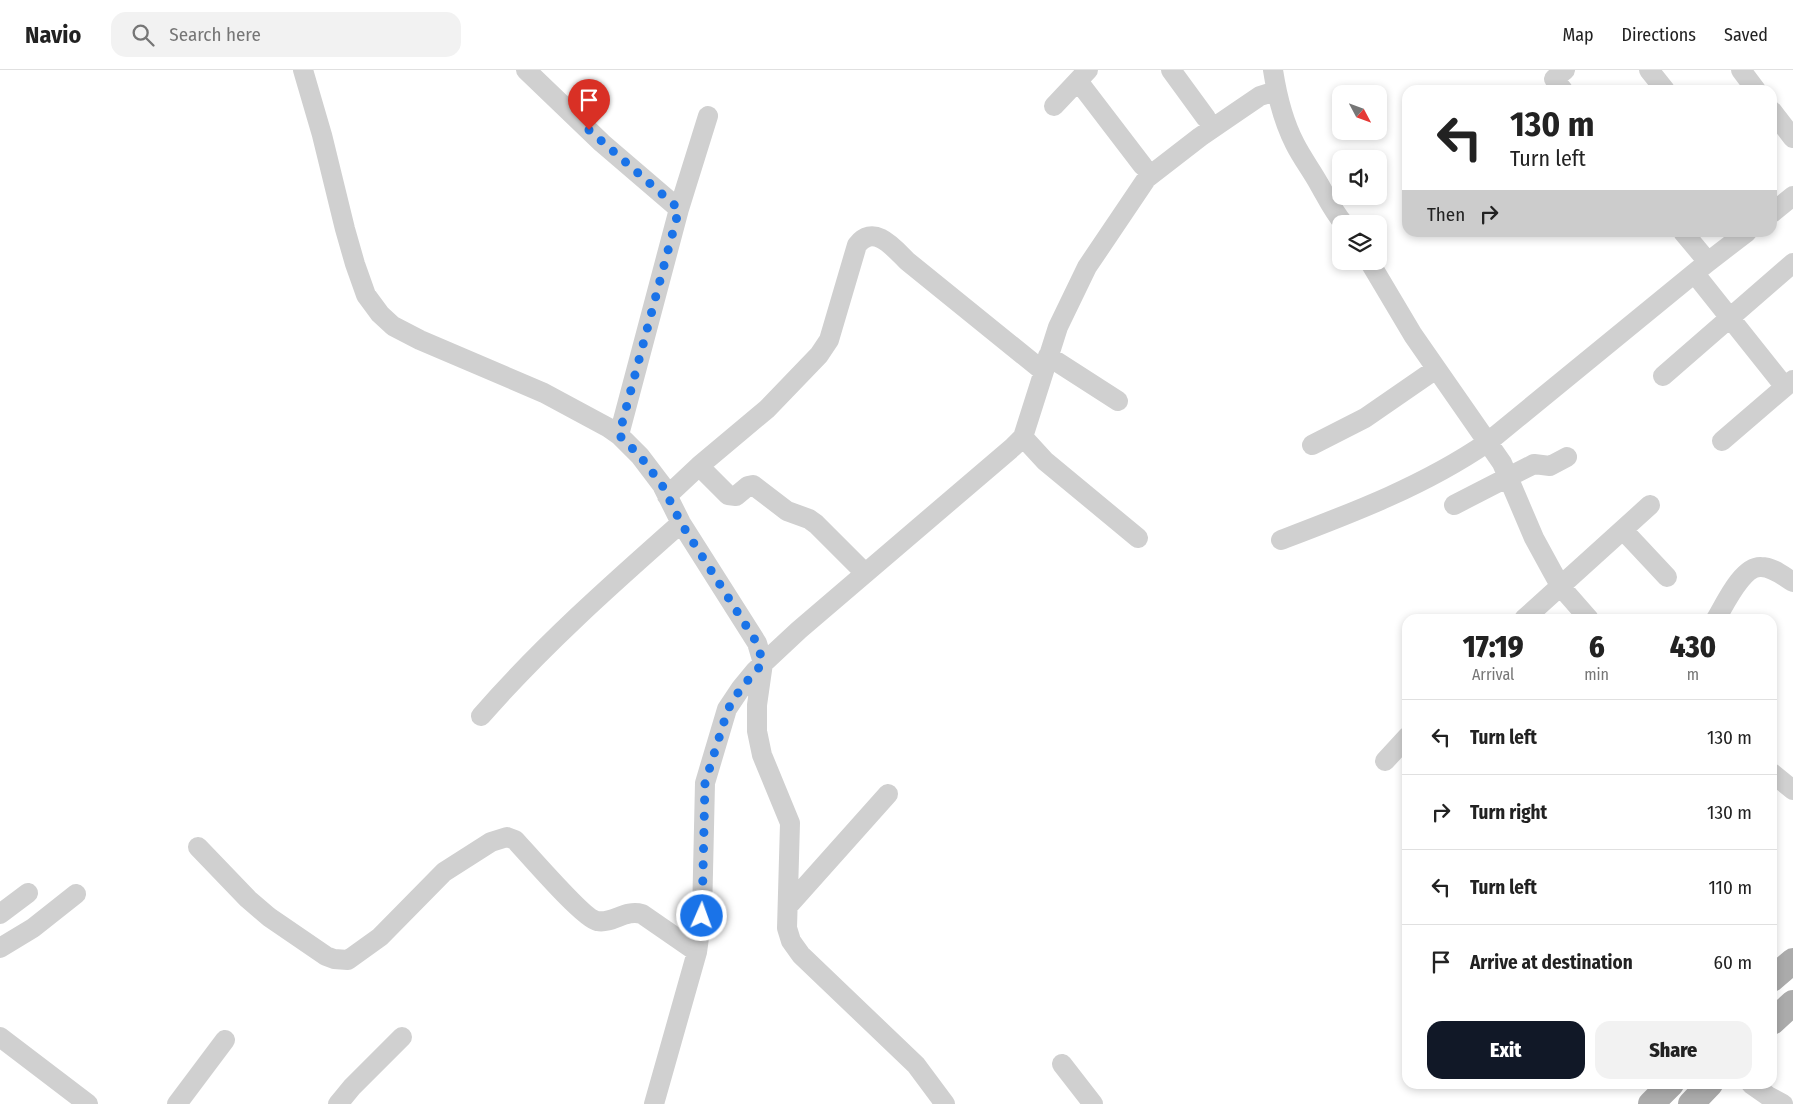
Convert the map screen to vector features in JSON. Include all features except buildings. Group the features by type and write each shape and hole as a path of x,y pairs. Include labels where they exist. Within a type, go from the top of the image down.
{"main road":[{"path":"1777,976 1793,962"},
{"path":"1777,1017 1793,1003"},
{"path":"1651,1104 1666,1089"},
{"path":"1691,1104 1705,1089"}],"street":[{"path":"303,70 322,135 344,229 355,264 366,294 380,314 393,326 420,340 544,393 619,435 649,467 662,485 681,523 757,643 763,663 757,705 757,730 762,755 790,823 787,928 791,941 801,954 916,1065 945,1104"},
{"path":"526,70 602,143 679,209"},
{"path":"1171,70 1206,118"},
{"path":"1274,70 1276,91 1284,119 1295,145 1336,215"},
{"path":"1559,85 1554,79 1565,70"},
{"path":"1648,70 1662,85"},
{"path":"1741,70 1752,85"},
{"path":"1054,106 1083,76 1143,166"},
{"path":"654,1104 697,952 702,916 705,783 728,709 741,688 763,663 865,573 1013,448 1023,437 1058,327 1087,268 1147,178 1200,137 1254,100 1276,91"},
{"path":"619,435 679,209 708,116"},
{"path":"1777,117 1793,138"},
{"path":"1777,209 1793,196"},
{"path":"667,496 766,409 819,355 828,340 857,245 868,236 875,236 890,244 907,261 1046,363 1118,401"},
{"path":"1686,237 1730,318 1789,383 1722,441"},
{"path":"1281,540 1371,505 1420,482 1468,456 1488,442 1741,237"},
{"path":"1663,376 1793,264"},
{"path":"1374,270 1413,335 1502,463 1534,538 1561,587 1585,614"},
{"path":"1312,445 1366,418 1436,369"},
{"path":"1023,437 1052,467 1138,538"},
{"path":"1454,506 1534,464 1550,466 1566,457"},
{"path":"699,466 728,495 736,496 748,486 753,485 787,511 809,519 865,573"},
{"path":"1530,614 1650,505"},
{"path":"481,716 518,674 628,570 681,523"},
{"path":"1622,530 1667,576"},
{"path":"1719,614 1736,585 1749,570 1761,567 1776,571 1793,582"},
{"path":"1385,761 1402,743"},
{"path":"1777,777 1793,790"},
{"path":"788,906 888,794"},
{"path":"198,847 248,899 277,922 326,956 334,959 348,960 359,953 380,937 444,872 491,842 507,837 515,840 581,910 595,921 602,922 634,912 642,914 697,952"},
{"path":"0,914 28,893"},
{"path":"0,948 33,928 76,894"},
{"path":"0,1036 88,1104"},
{"path":"338,1104 352,1087 402,1037"},
{"path":"176,1104 225,1040"},
{"path":"1062,1064 1093,1104"},
{"path":"1759,1089 1783,1104"}],"route":[{"path":"589,130 679,209 619,435 640,456 662,485 681,523 757,643 763,663 741,688 728,709 705,783 702,916"}]}
